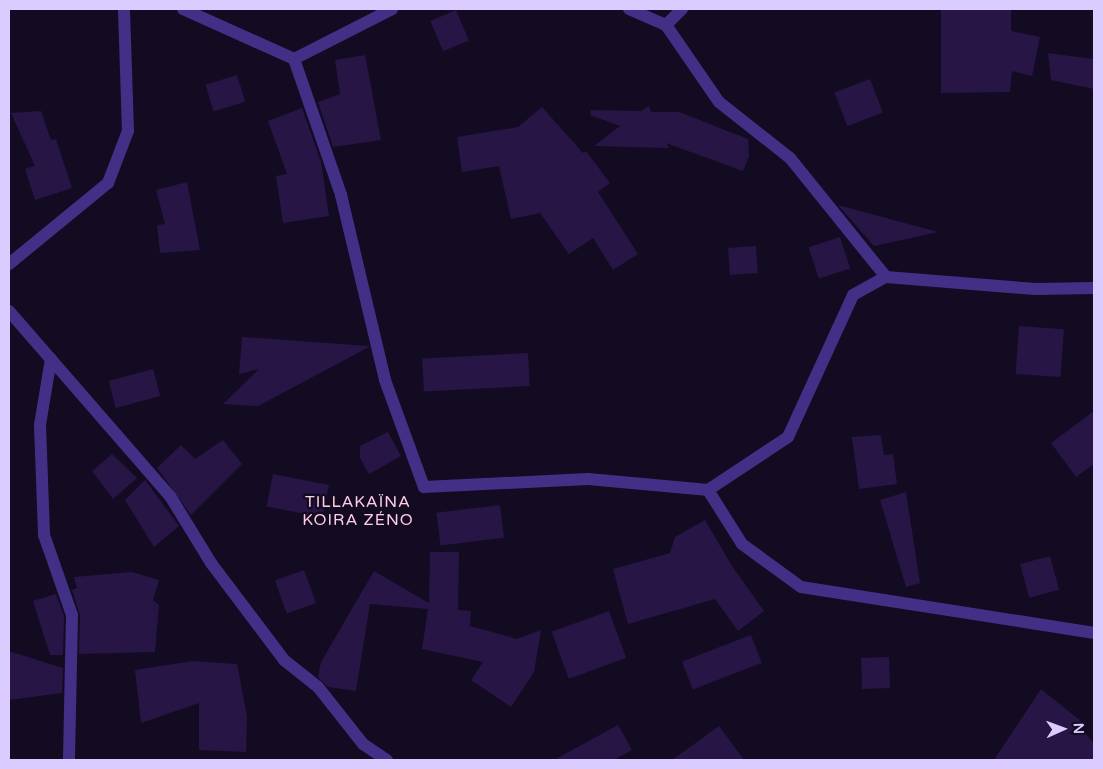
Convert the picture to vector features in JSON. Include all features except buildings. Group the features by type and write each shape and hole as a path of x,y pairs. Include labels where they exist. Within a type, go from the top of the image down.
{"street":[{"path":"9,264 108,183 128,132 124,9"},
{"path":"183,9 294,60 341,196 385,380 424,487 588,479 708,490 788,437 854,295 886,277 1036,289 1094,288"},
{"path":"294,60 392,9"},
{"path":"629,9 666,25 719,102 790,158 886,277"},
{"path":"666,25 682,9"},
{"path":"9,311 170,496 210,563 284,660 318,687 363,744 387,760"},
{"path":"51,359 40,425 44,535 72,615 69,760"},
{"path":"708,490 742,544 800,587 1094,633"}],"district":[{"name":"TILLAKAÏNA KOIRA ZÉNO","path":"358,511"}]}
